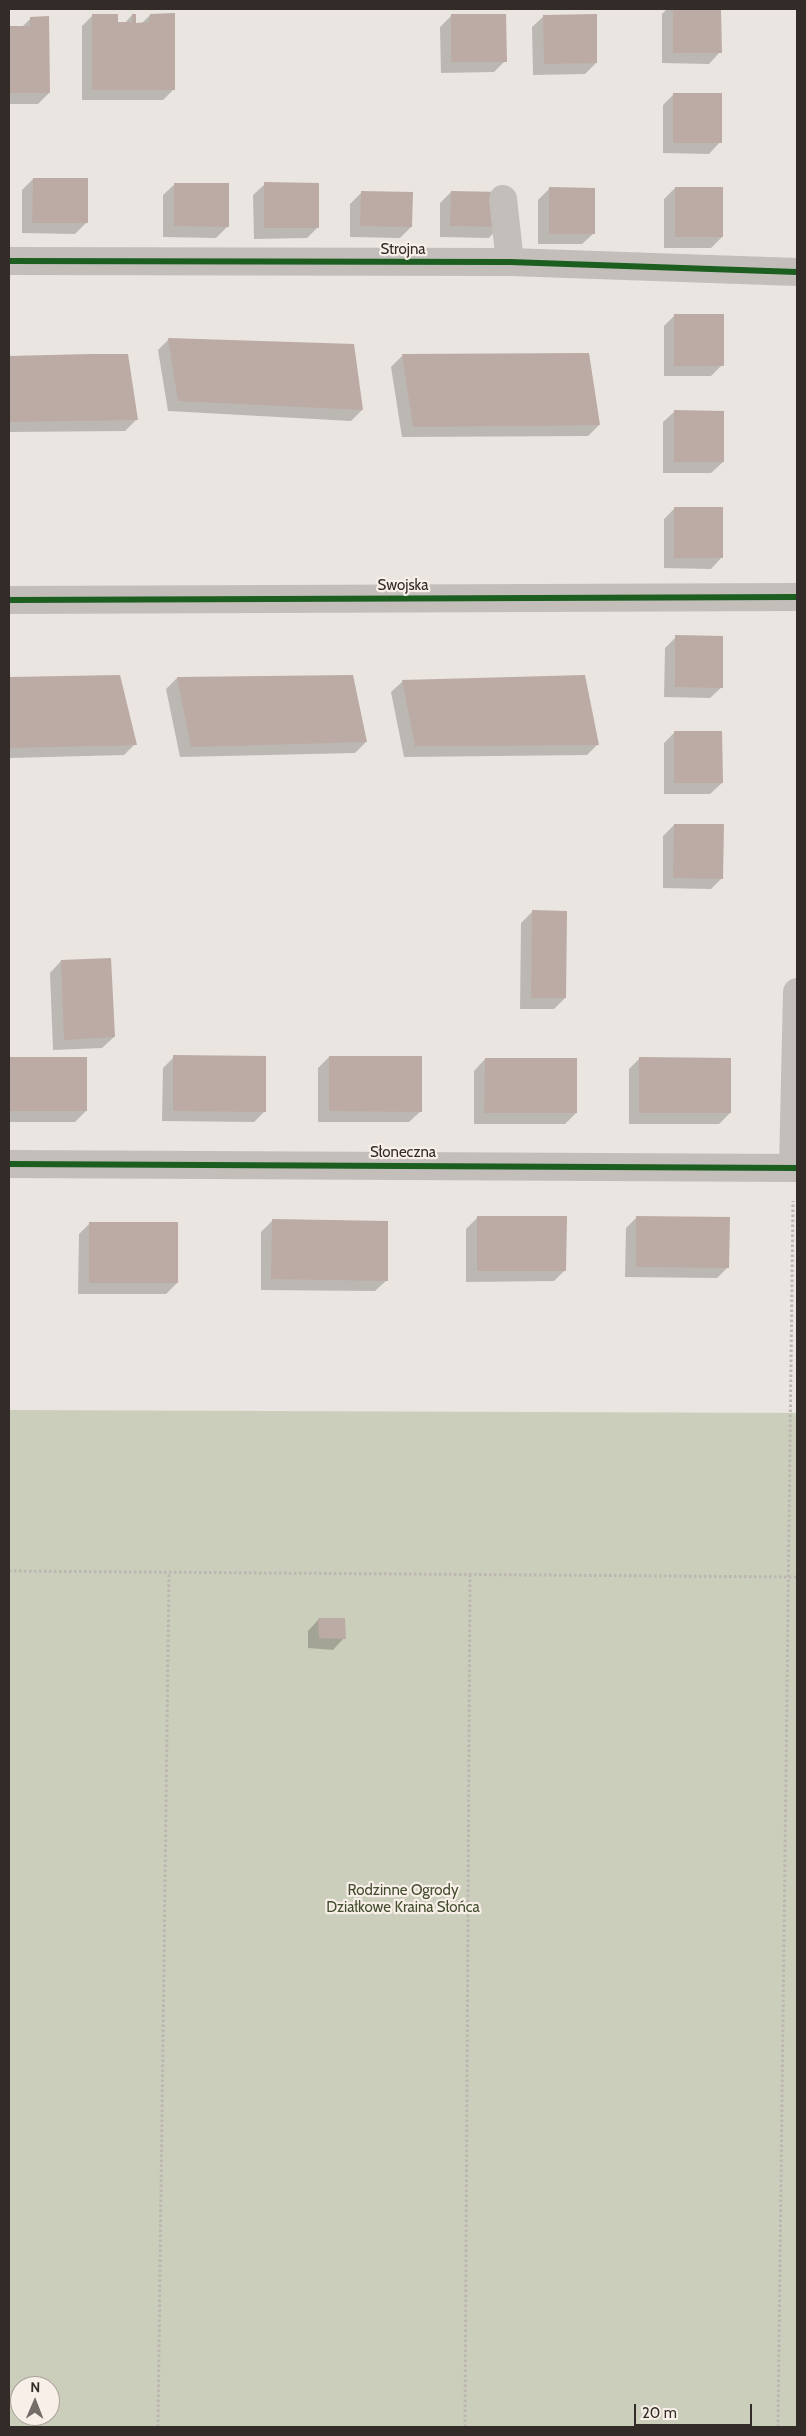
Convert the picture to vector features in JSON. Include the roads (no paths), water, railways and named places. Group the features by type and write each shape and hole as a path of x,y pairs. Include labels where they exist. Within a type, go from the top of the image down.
{"street":[{"path":"503,199 510,262"},
{"name":"Strojna","path":"9,262 510,262 797,272"},
{"name":"Swojska","path":"9,600 797,597"},
{"path":"795,1168 797,992"},
{"name":"Słoneczna","path":"9,1164 795,1168"}],"park label":[{"name":"Rodzinne Ogrody Działkowe Kraina Słońca","path":"403,1900"}]}
